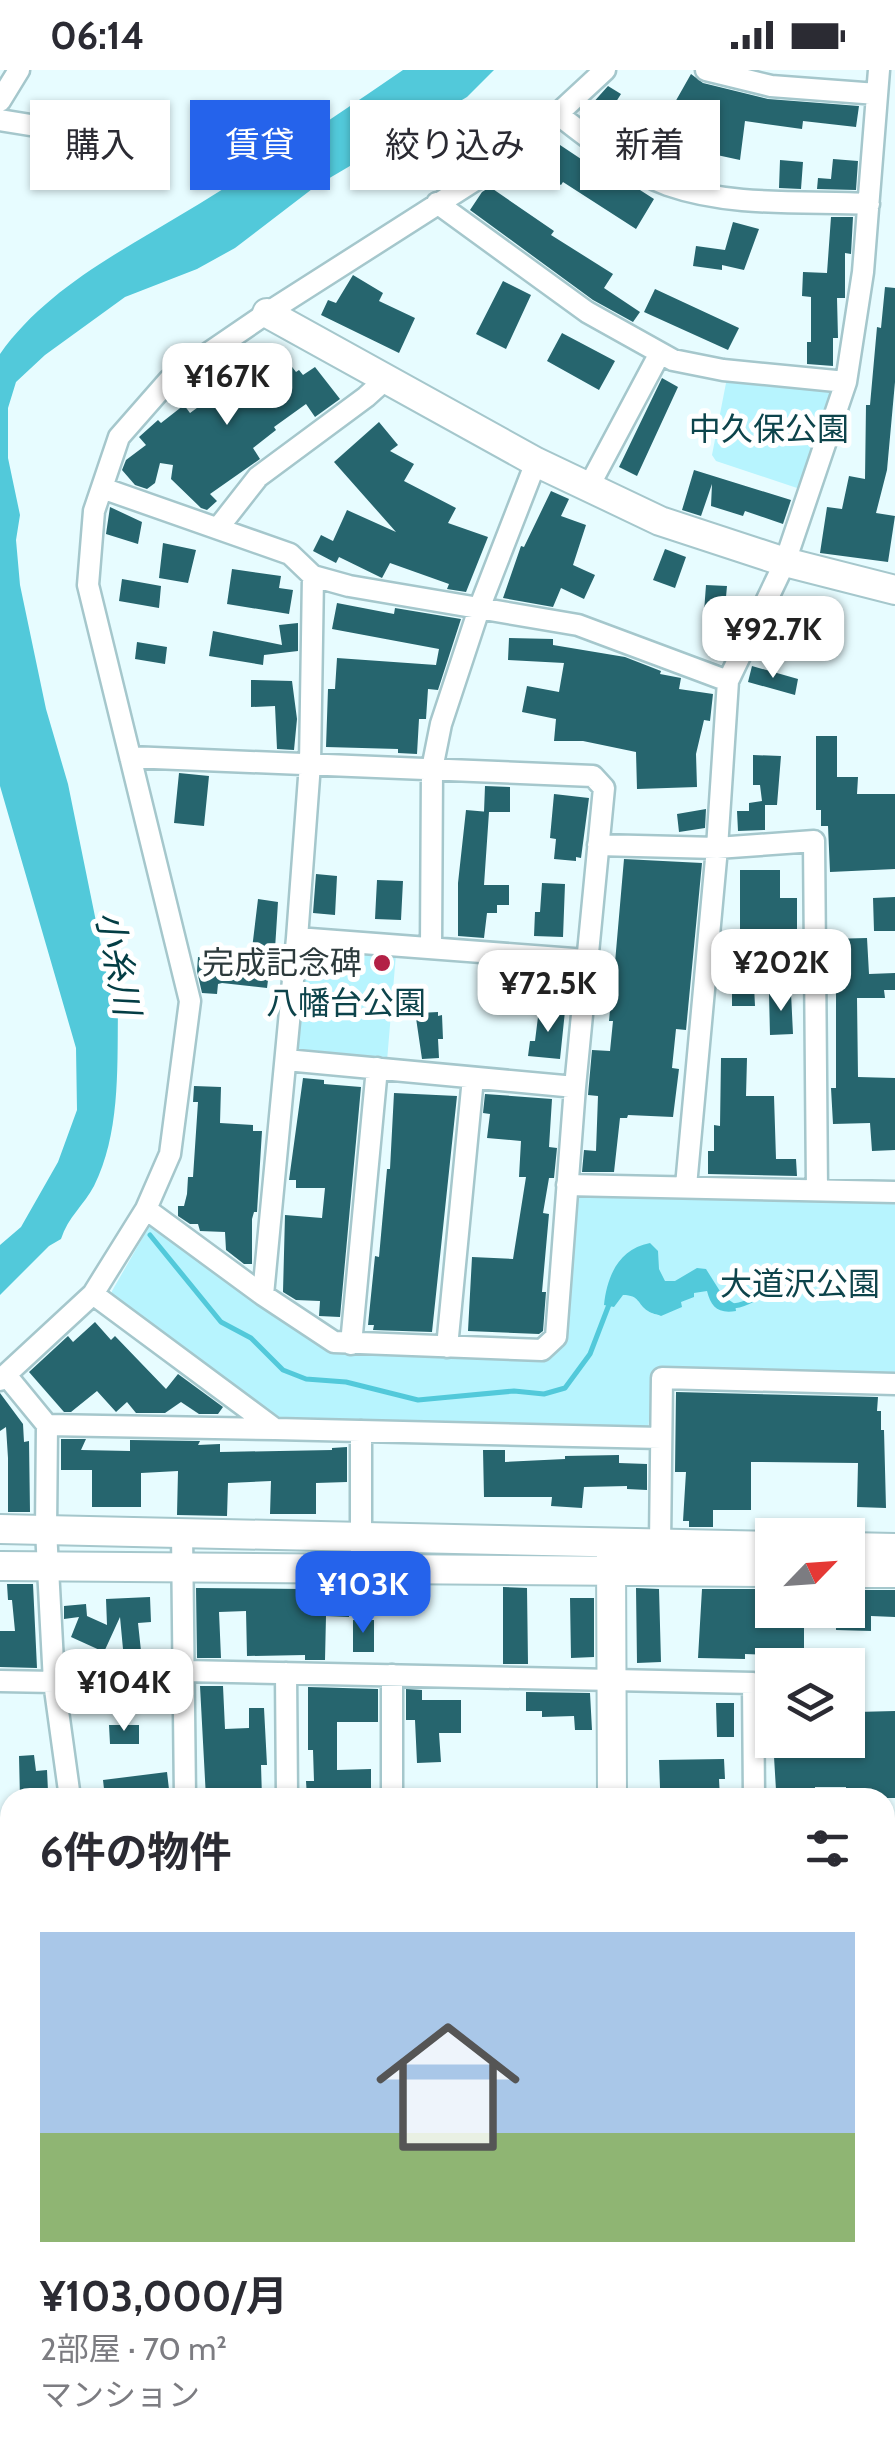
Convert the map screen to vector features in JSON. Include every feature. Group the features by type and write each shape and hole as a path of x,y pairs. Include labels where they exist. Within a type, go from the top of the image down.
{"street":[{"path":"0,101 19,70"},
{"path":"560,111 605,70"},
{"path":"706,70 771,86 878,94"},
{"path":"686,1186 728,681 786,562 846,382 863,272 880,70"},
{"path":"560,116 619,160 668,185 729,199 868,204"},
{"path":"0,120 30,125"},
{"path":"69,1788 54,1682 46,1530 48,1425 3,1377 93,1294 146,1209 170,1154 190,1001 88,585 94,511 119,437 169,380 266,312 458,190"},
{"path":"437,203 587,312 673,360 723,370 846,382"},
{"path":"266,312 536,462 660,521 786,562 895,590"},
{"path":"588,488 660,352"},
{"path":"218,528 258,477 386,378"},
{"path":"431,948 432,770 440,724 480,606 536,462"},
{"path":"102,488 290,554 313,576 349,586 578,625 728,681"},
{"path":"264,1295 310,764 313,576"},
{"path":"130,757 593,776 604,788 556,1338 542,1350 334,1342 146,1209"},
{"path":"598,846 717,848 814,840 817,1190"},
{"path":"297,938 587,960"},
{"path":"286,1060 575,1087"},
{"path":"351,1344 376,1068"},
{"path":"447,1347 473,1078"},
{"path":"567,1185 895,1192"},
{"path":"93,1294 274,1429"},
{"path":"660,1544 662,1378 895,1384"},
{"path":"48,1425 661,1438"},
{"path":"361,1431 361,1569"},
{"path":"0,1529 361,1538 755,1570"},
{"path":"182,1532 185,1788"},
{"path":"0,1566 361,1569 611,1557 660,1544 755,1546"},
{"path":"865,1547 895,1548"},
{"path":"611,1557 612,1788"},
{"path":"865,1573 895,1573"},
{"path":"184,1671 753,1683 754,1788"},
{"path":"286,1673 286,1788"},
{"path":"392,1675 392,1788"},
{"path":"0,1681 54,1682"}],"green space":[{"name":"中久保公園","path":"733,378 829,385 835,393 800,489 716,461 712,455 726,383"},
{"name":"八幡台公園","path":"310,945 396,954 387,1061 299,1054 295,1049 305,951"},
{"name":"大道沢公園","path":"582,1193 895,1195 895,1375 654,1374 648,1430 282,1419 111,1298 151,1223 332,1348 549,1355 572,1199"}],"water":[{"path":"403,70 494,70 462,100 358,100"},
{"path":"350,105 350,166 330,178 330,119"},
{"path":"220,190 311,190 235,248 197,269 125,297 45,355 16,382 8,408 8,458 20,515 16,540 20,585 46,709 68,784 112,1000 118,1007 118,1052 113,1121 94,1186 61,1239 0,1295 0,1245 21,1227 58,1162 77,1110 76,1048 0,786 0,354 41,308 91,270"},
{"path":"650,1243 658,1251 659,1269 665,1281 675,1281 697,1268 706,1269 723,1296 735,1304 736,1311 716,1308 707,1291 694,1293 694,1297 681,1302 682,1307 661,1316 629,1295 623,1295 614,1307 604,1305 616,1266 630,1251"}],"building":[{"path":"691,74 703,83 768,99 859,106 856,127 803,121 802,129 745,121 740,160 720,156 720,100 676,100"},
{"path":"608,86 621,94 617,100 595,100"},
{"path":"560,145 580,158 580,190 640,190 654,199 636,229 563,182 561,185"},
{"path":"833,159 858,161 856,190 817,189 818,178 831,179"},
{"path":"780,160 803,162 801,189 779,188"},
{"path":"494,190 554,231 551,235 613,274 604,288 640,312 633,322 593,300 470,210 482,192"},
{"path":"831,217 853,217 851,254 845,253 845,298 837,298 838,338 833,338 833,366 807,364 811,297 802,296 803,272 827,273"},
{"path":"733,222 759,229 744,270 722,265 722,270 693,266 696,246 725,250"},
{"path":"353,275 383,293 379,301 415,318 399,353 321,315 328,300 336,303"},
{"path":"503,281 531,295 506,349 476,334"},
{"path":"885,287 895,288 895,382 887,470 876,513 895,516 888,562 820,553 827,507 842,509 849,476 865,479 866,405 870,405"},
{"path":"655,289 739,328 728,350 644,312"},
{"path":"562,333 615,361 599,390 547,361"},
{"path":"279,350 296,372 299,370 303,375 315,367 340,399 315,417 306,404 274,427 276,430 253,448 260,459 210,494 217,501 207,510 171,479 173,465 160,463 155,483 147,489 135,485 122,470 126,460 146,445 139,437 158,420 161,423 184,405 190,413 219,392 214,385 232,372 238,381"},
{"path":"662,378 678,387 637,476 619,467"},
{"path":"379,422 398,445 390,451 414,464 404,481 456,508 448,523 488,537 466,592 447,589 449,584 390,563 382,578 339,557 336,563 313,551 321,535 333,541 347,510 396,532 334,462"},
{"path":"694,470 791,500 783,524 745,511 743,516 711,506 712,484 701,516 682,510"},
{"path":"551,491 569,499 561,516 586,525 573,565 595,575 584,599 561,588 553,607 503,598 521,546 524,547"},
{"path":"110,507 142,522 138,544 106,534"},
{"path":"163,543 196,550 188,583 159,578"},
{"path":"665,549 686,557 675,588 653,580"},
{"path":"232,569 281,576 279,588 293,590 289,614 227,604"},
{"path":"122,579 161,586 159,608 119,601"},
{"path":"706,585 727,586 726,597 743,598 742,616 704,612"},
{"path":"794,602 831,615 829,622 843,627 836,647 784,629"},
{"path":"337,603 394,614 395,608 461,619 438,690 428,689 426,719 419,719 417,754 398,753 398,749 326,747 328,689 335,689 337,658 436,665 439,649 332,629"},
{"path":"298,623 298,651 264,655 263,665 209,656 213,631 282,645 279,625"},
{"path":"509,638 553,639 553,645 625,657 661,671 660,674 681,678 679,689 713,694 710,721 704,720 696,754 697,787 637,789 636,752 583,741 554,741 556,719 522,712 527,686 559,692 564,663 508,660"},
{"path":"137,642 167,647 165,664 135,659"},
{"path":"752,666 798,679 795,695 748,682"},
{"path":"251,680 292,681 297,719 294,750 277,749 275,706 251,707"},
{"path":"816,736 837,736 837,777 858,777 857,794 895,794 895,869 830,872 828,826 821,826 821,810 816,810"},
{"path":"753,755 781,756 777,805 765,805 765,830 738,831 737,811 749,811 749,803 762,801 760,785 753,785"},
{"path":"179,773 209,776 204,826 174,823"},
{"path":"485,786 510,787 510,812 484,812"},
{"path":"554,794 589,798 581,858 576,857 576,861 554,859 556,839 550,838"},
{"path":"706,809 705,828 679,832 677,814"},
{"path":"466,810 489,812 484,885 509,885 509,905 497,905 497,913 487,913 484,938 458,936 458,883"},
{"path":"624,859 702,863 686,1030 676,1029 672,1068 679,1069 673,1117 620,1118 614,1172 582,1172 584,1150 596,1151 598,1096 588,1095 592,1050 610,1051 610,1010 596,1010 598,996 612,997"},
{"path":"740,870 780,870 780,898 797,898 797,944 752,944 755,1006 732,1006 732,970 728,970 727,952 736,952 735,930 740,929"},
{"path":"316,874 337,876 335,915 313,913"},
{"path":"377,880 403,881 401,920 375,919"},
{"path":"542,883 565,884 563,937 534,936"},
{"path":"895,897 895,931 874,931 873,898"},
{"path":"258,899 278,902 273,980 268,980 267,988 222,983 218,984 217,994 202,993 198,957 247,959 248,948 252,949"},
{"path":"867,938 869,974 895,973 895,990 884,990 885,998 857,998 858,1077 895,1078 895,1150 872,1151 870,1123 833,1124 836,996 835,961 829,961 829,939"},
{"path":"791,993 793,1034 770,1035 769,994"},
{"path":"539,1009 565,1011 560,1059 528,1056 530,1041 535,1041"},
{"path":"438,1012 438,1016 442,1015 443,1039 438,1039 439,1058 422,1059 416,1018 420,1018 419,1013"},
{"path":"721,1058 747,1058 746,1096 774,1096 776,1159 796,1159 797,1176 708,1174 708,1151 714,1151 714,1125 720,1126"},
{"path":"303,1078 361,1087 340,1317 319,1316 320,1301 296,1300 283,1292 285,1215 322,1218 325,1188 296,1188 296,1180 289,1180"},
{"path":"194,1086 221,1087 220,1123 253,1125 253,1131 262,1131 257,1212 252,1219 252,1264 244,1264 226,1250 225,1232 200,1231 198,1224 178,1216 178,1206 184,1206 188,1177 193,1177 198,1102 193,1102"},
{"path":"394,1093 457,1096 432,1332 373,1330 374,1325 368,1325 390,1169"},
{"path":"485,1094 552,1099 549,1147 557,1148 554,1178 549,1178 543,1213 549,1214 543,1331 539,1334 468,1331 472,1257 513,1259 526,1177 519,1177 521,1141 487,1138 490,1114 483,1113"},
{"path":"95,1322 111,1340 115,1336 166,1389 178,1374 223,1407 218,1414 199,1414 181,1402 165,1413 136,1413 127,1402 116,1412 97,1391 71,1412 64,1412 29,1372 68,1336 73,1342"},
{"path":"676,1392 878,1397 877,1411 881,1411 884,1430 886,1508 857,1507 858,1463 751,1462 751,1510 713,1510 713,1527 689,1527 689,1521 683,1521 686,1472 675,1472"},
{"path":"0,1393 23,1424 24,1442 29,1441 30,1512 8,1512 6,1427 0,1431"},
{"path":"61,1439 86,1439 81,1450 130,1451 130,1440 200,1441 198,1445 220,1444 220,1452 347,1447 347,1482 316,1483 316,1514 270,1514 271,1481 228,1483 227,1516 177,1515 178,1471 141,1473 141,1507 92,1507 92,1470 61,1470"},
{"path":"483,1450 505,1450 505,1462 619,1455 619,1463 647,1464 647,1490 627,1486 584,1487 582,1508 551,1506 552,1497 484,1497"},
{"path":"7,1584 33,1584 37,1668 0,1667 0,1631 15,1631"},
{"path":"350,1586 349,1617 326,1616 325,1660 305,1660 305,1655 247,1656 246,1611 219,1612 221,1658 197,1658 196,1588"},
{"path":"503,1587 527,1588 528,1664 503,1664"},
{"path":"636,1588 659,1589 661,1662 637,1663"},
{"path":"702,1589 755,1589 755,1628 804,1628 804,1648 755,1648 755,1654 745,1654 745,1659 698,1658"},
{"path":"865,1590 895,1590 895,1617 871,1616 871,1631 836,1630 865,1628"},
{"path":"150,1597 151,1622 138,1623 144,1679 126,1681 120,1617 104,1652 71,1637 79,1617 64,1619 64,1606 86,1604 87,1616 107,1625 106,1599"},
{"path":"570,1598 594,1598 594,1657 571,1658"},
{"path":"353,1620 374,1620 374,1652 353,1652"},
{"path":"200,1686 223,1686 225,1729 249,1728 249,1708 264,1708 267,1765 261,1765 262,1788 205,1788"},
{"path":"308,1687 378,1689 378,1722 337,1722 337,1770 371,1769 371,1788 306,1788 306,1781 314,1781 313,1750 308,1750"},
{"path":"406,1689 422,1690 422,1700 461,1700 461,1733 439,1733 441,1762 417,1763 415,1720 406,1720"},
{"path":"526,1692 590,1693 592,1730 575,1730 574,1716 542,1717 542,1711 526,1711"},
{"path":"716,1703 734,1703 734,1737 717,1737"},
{"path":"895,1711 895,1788 776,1788 774,1758 865,1758 865,1712"},
{"path":"109,1725 139,1725 139,1744 110,1744"},
{"path":"34,1755 36,1771 47,1770 48,1788 20,1788 19,1756"},
{"path":"724,1759 725,1779 719,1779 719,1788 660,1788 659,1760"},
{"path":"167,1772 169,1788 104,1788 103,1780"}],"waterway":[{"path":"150,1235 221,1322 251,1338 283,1370 306,1379 346,1382 418,1400 514,1391 544,1394 565,1388 590,1354 610,1302"},
{"path":"730,1306 745,1303 787,1279 836,1277 857,1270"}],"place":[{"name":"完成記念碑","path":"382,963"}],"water label":[{"name":"小糸川","path":"118,963"}]}
